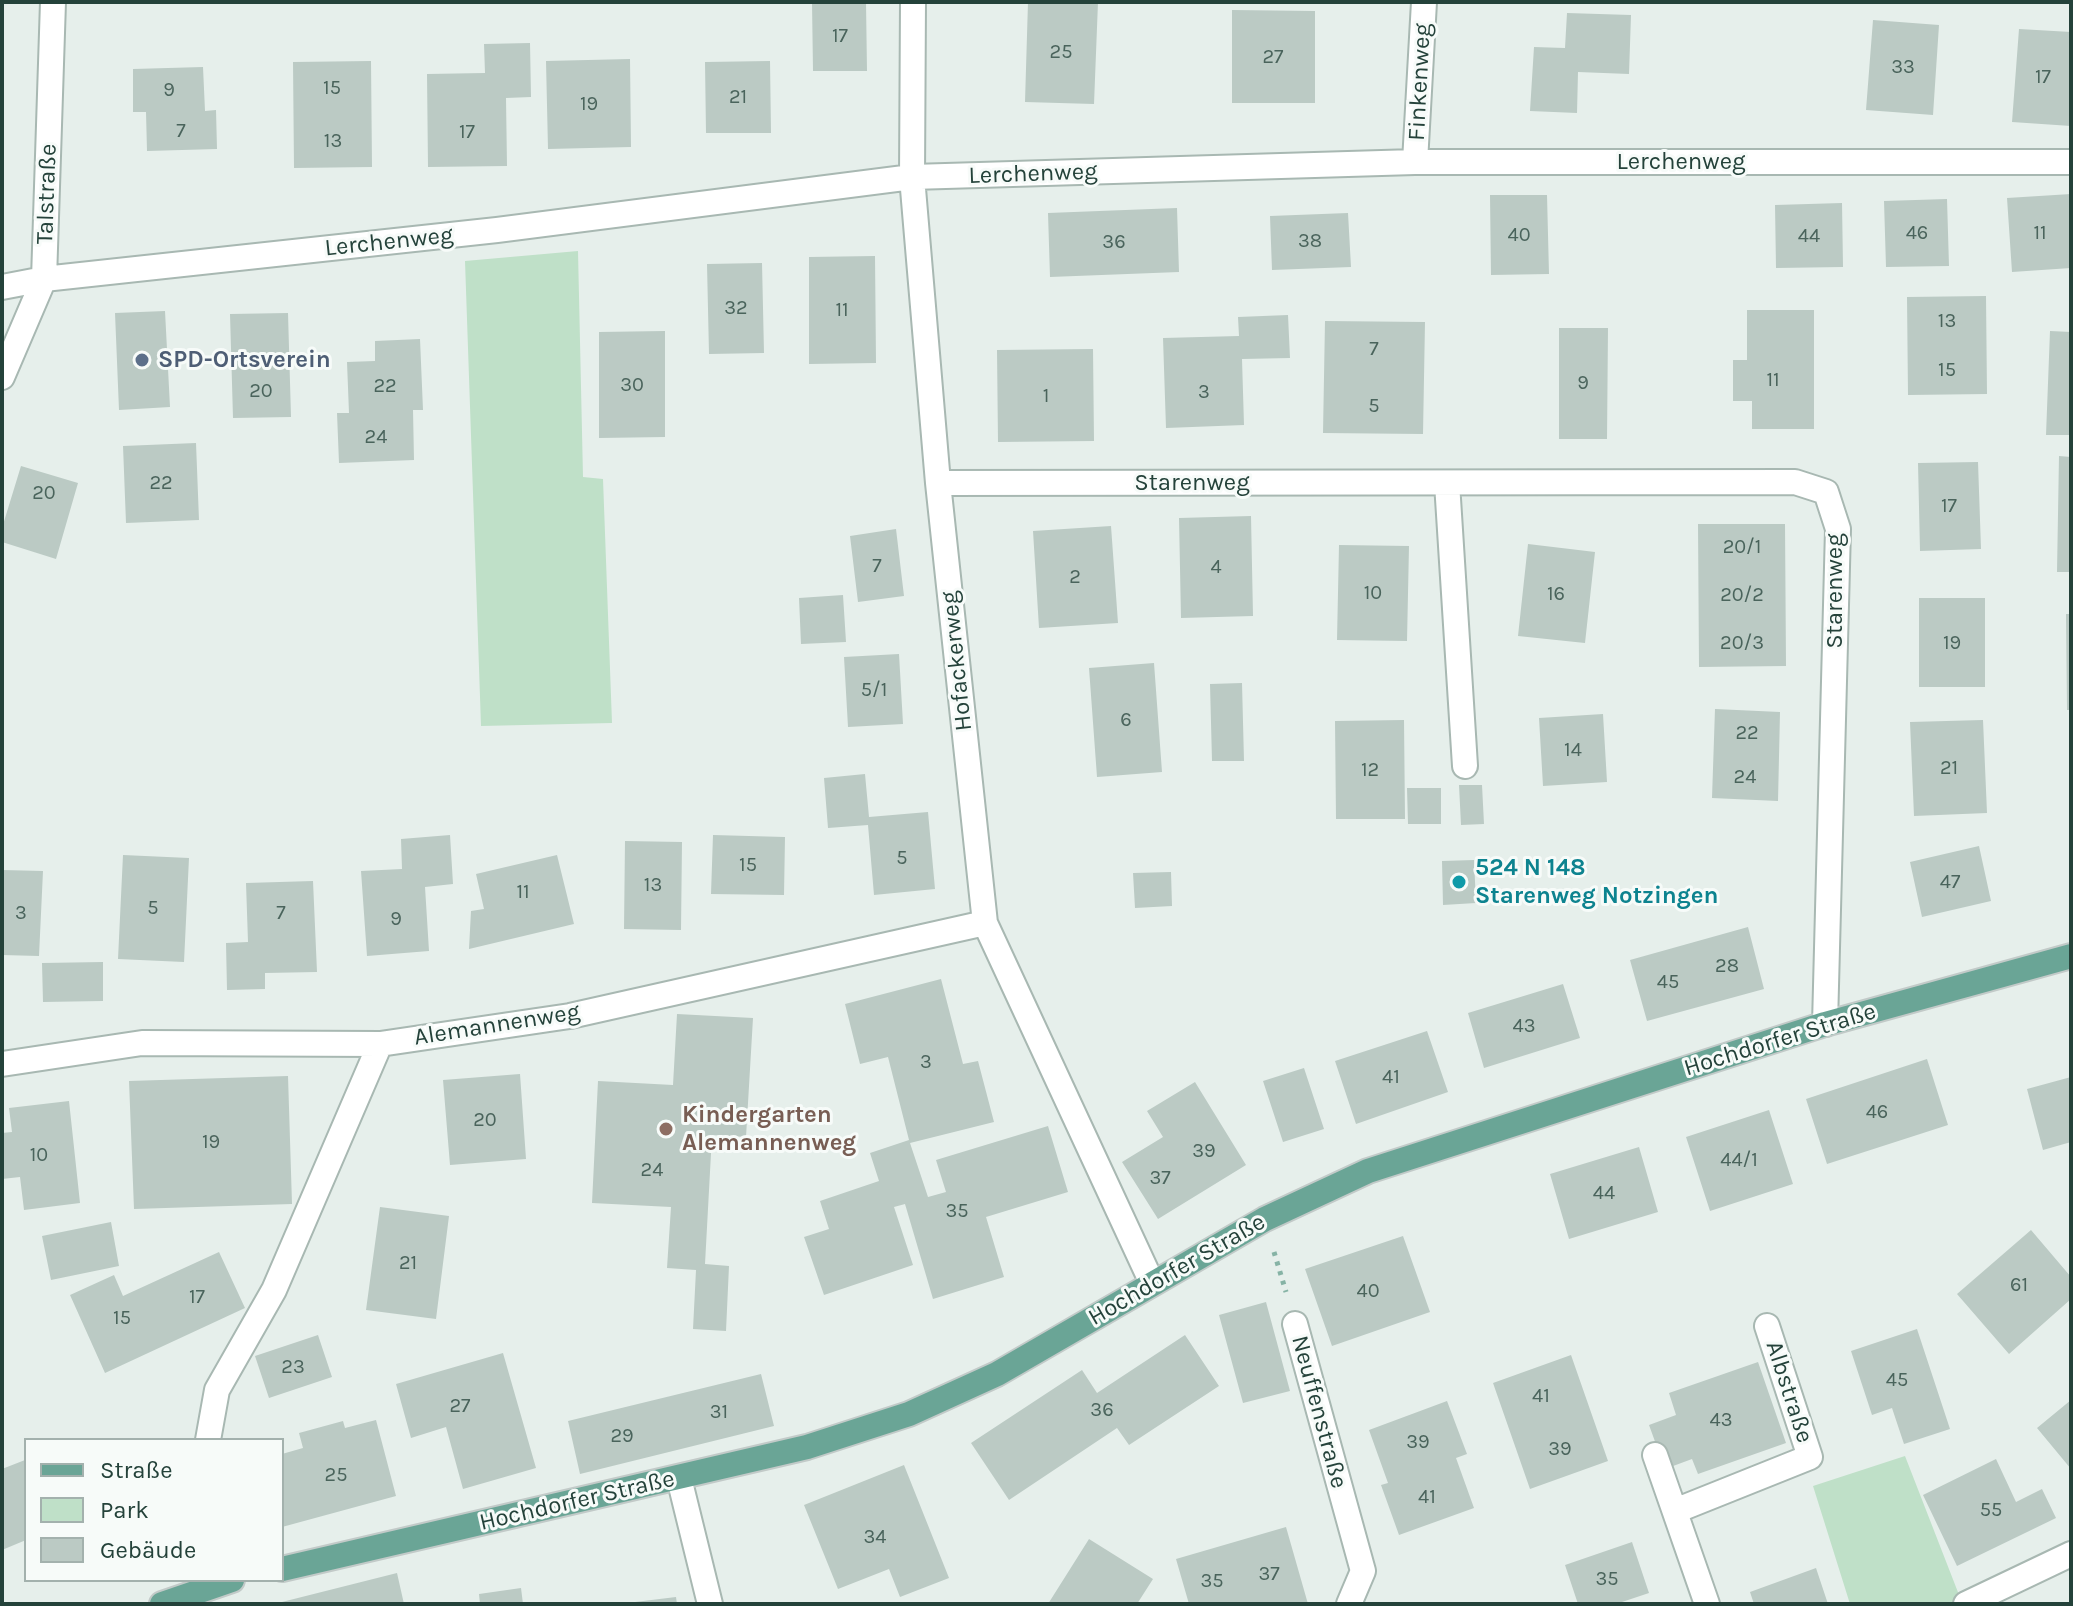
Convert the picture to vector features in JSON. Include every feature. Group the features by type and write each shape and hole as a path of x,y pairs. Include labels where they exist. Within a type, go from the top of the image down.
{"main road":[{"name":"Hochdorfer Straße","path":"284,1569 807,1447 909,1414 997,1374 1265,1219 1368,1171 1825,1024 2071,956"},
{"path":"162,1604 217,1582"}],"street":[{"name":"Talstraße","path":"2,377 44,279 53,2"},
{"name":"Hofackerweg","path":"913,2 912,177 938,483 985,923 1152,1283"},
{"name":"Finkenweg","path":"1415,162 1424,2"},
{"name":"Lerchenweg","path":"2,287 44,279 497,230 912,177 1415,162 2071,162"},
{"name":"Starenweg","path":"938,483 1795,482 1826,492 1838,529 1825,1024"},
{"path":"1447,483 1465,766"},
{"name":"Alemannenweg","path":"2,1064 142,1043 380,1044 570,1016 985,923"},
{"path":"208,1438 217,1390 274,1290 380,1044"},
{"name":"Neuffenstraße","path":"1295,1324 1363,1571 1349,1604"},
{"name":"Albstraße","path":"1675,1511 1810,1457 1767,1326"},
{"path":"1655,1455 1707,1604"},
{"path":"679,1478 710,1604"},
{"path":"1966,1604 2071,1554"}],"path":[{"name":"Neuffenstraße","path":"1265,1219 1295,1324"}],"green space":[{"path":"578,251 583,477 603,479 612,723 481,726 465,261"},
{"path":"1905,1456 1961,1600 1948,1604 1850,1604 1813,1486"}],"building":[{"path":"812,2 866,2 867,71 813,71"},
{"path":"1028,2 1098,2 1094,104 1025,102"},
{"path":"1232,10 1315,11 1315,103 1232,103"},
{"path":"1567,13 1631,15 1629,74 1578,72 1577,113 1530,111 1534,47 1565,48"},
{"path":"1873,20 1939,25 1933,115 1866,110"},
{"path":"2019,29 2071,32 2071,126 2012,122"},
{"path":"530,43 531,97 506,98 507,166 428,167 427,74 485,73 484,44"},
{"path":"630,59 631,147 548,149 546,61"},
{"path":"371,61 372,167 294,168 293,62"},
{"path":"770,61 771,133 706,133 705,62"},
{"path":"203,67 205,111 216,110 217,149 147,151 146,112 133,112 133,69"},
{"path":"2071,194 2071,268 2012,272 2007,198"},
{"path":"1490,195 1547,195 1549,274 1491,275"},
{"path":"1947,199 1949,266 1886,267 1884,201"},
{"path":"1842,203 1843,267 1776,268 1775,205"},
{"path":"1177,208 1179,272 1050,277 1048,213"},
{"path":"1348,213 1351,267 1272,270 1270,216"},
{"path":"875,256 876,363 809,364 809,257"},
{"path":"762,263 764,353 709,354 707,264"},
{"path":"1986,296 1987,394 1908,395 1907,297"},
{"path":"1747,310 1814,310 1814,429 1752,429 1752,401 1733,401 1733,360 1747,360"},
{"name":"SPD-Ortsverein","path":"165,311 170,407 119,410 115,313"},
{"path":"288,313 291,417 233,418 230,314"},
{"path":"1288,315 1290,358 1242,359 1244,425 1166,428 1163,338 1239,336 1238,317"},
{"path":"1325,321 1425,322 1423,434 1323,433"},
{"path":"1559,328 1608,328 1607,439 1559,439"},
{"path":"665,331 665,437 599,438 599,332"},
{"path":"2050,331 2071,332 2071,435 2046,435"},
{"path":"420,339 423,410 413,410 414,460 339,463 337,413 349,413 347,362 375,361 375,341"},
{"path":"1093,349 1094,441 998,442 997,350"},
{"path":"196,443 199,520 126,523 123,446"},
{"path":"2059,456 2071,457 2071,572 2057,572"},
{"path":"1978,462 1981,549 1920,551 1918,463"},
{"path":"21,466 78,483 56,559 2,542 2,528"},
{"path":"1251,516 1253,616 1181,618 1179,518"},
{"path":"1698,524 1785,524 1786,666 1699,667"},
{"path":"1111,526 1118,623 1039,628 1033,531"},
{"path":"896,529 904,596 858,602 850,536"},
{"path":"1528,544 1595,552 1585,643 1518,636"},
{"path":"1339,545 1409,546 1407,641 1337,640"},
{"path":"843,595 846,642 801,644 799,598"},
{"path":"1919,598 1985,598 1985,687 1919,687"},
{"path":"2066,614 2071,614 2071,710 2067,710"},
{"path":"899,654 903,724 848,727 844,657"},
{"path":"1154,663 1162,772 1097,777 1089,668"},
{"path":"1242,683 1244,761 1212,761 1210,684"},
{"path":"1715,709 1780,712 1778,801 1712,798"},
{"path":"1603,714 1607,782 1543,786 1539,718"},
{"path":"1404,720 1405,819 1336,819 1335,721"},
{"path":"1983,720 1987,813 1914,816 1910,722"},
{"path":"865,774 869,817 928,812 935,889 874,895 868,825 828,828 824,778"},
{"path":"1459,785 1482,785 1484,824 1461,825"},
{"path":"1407,788 1441,788 1441,824 1408,824"},
{"path":"450,835 453,884 425,887 429,951 367,956 361,871 402,869 401,839"},
{"path":"713,835 785,837 784,895 711,894"},
{"path":"625,841 682,842 681,930 624,929"},
{"path":"1979,846 1991,901 1922,917 1910,862"},
{"path":"123,855 189,858 184,962 118,959"},
{"path":"557,855 574,924 469,949 471,911 484,909 476,874"},
{"name":"524 N 148 Starenweg Notzingen","path":"1474,860 1476,903 1443,905 1442,861"},
{"path":"2,870 43,871 39,956 2,955"},
{"path":"1171,872 1172,906 1135,908 1133,873"},
{"path":"313,881 317,972 265,973 265,989 227,990 226,943 248,942 246,883"},
{"path":"1748,927 1764,989 1647,1021 1630,960"},
{"path":"103,962 103,1001 43,1002 42,963"},
{"path":"941,979 963,1064 978,1061 994,1122 910,1143 928,1197 946,1192 936,1160 1048,1126 1068,1192 986,1217 1004,1277 933,1299 905,1204 894,1207 913,1265 824,1295 804,1237 829,1229 820,1201 879,1181 870,1153 909,1140 888,1057 860,1064 845,1004"},
{"path":"1563,984 1580,1038 1484,1068 1468,1013"},
{"name":"Kindergarten Alemannenweg","path":"677,1014 753,1018 746,1137 712,1135 705,1264 729,1266 726,1331 693,1329 696,1270 667,1268 671,1207 592,1203 598,1081 673,1085"},
{"path":"1427,1031 1448,1092 1356,1124 1335,1061"},
{"path":"1927,1059 1948,1125 1827,1164 1806,1099"},
{"path":"1304,1068 1324,1129 1283,1142 1263,1081"},
{"path":"520,1074 526,1159 450,1165 443,1080"},
{"path":"288,1076 292,1204 134,1209 129,1081"},
{"path":"2071,1077 2071,1142 2043,1150 2027,1089"},
{"path":"1195,1082 1246,1165 1158,1219 1122,1162 1163,1137 1147,1111"},
{"path":"69,1101 80,1203 24,1210 20,1177 2,1179 2,1133 12,1132 9,1108"},
{"path":"1769,1110 1793,1184 1710,1211 1686,1137"},
{"path":"1639,1147 1658,1212 1569,1239 1550,1174"},
{"path":"380,1207 449,1216 436,1319 366,1310"},
{"path":"111,1222 119,1266 51,1280 42,1236"},
{"path":"2031,1230 2071,1277 2071,1299 2009,1354 1957,1294"},
{"path":"1403,1236 1430,1312 1332,1346 1305,1269"},
{"path":"219,1252 245,1308 105,1373 70,1295 114,1275 123,1296"},
{"path":"1266,1302 1290,1391 1243,1403 1219,1315"},
{"path":"1917,1329 1950,1429 1904,1444 1892,1408 1872,1415 1851,1351"},
{"path":"318,1335 332,1377 269,1398 255,1356"},
{"path":"1185,1335 1219,1386 1129,1445 1117,1428 1009,1500 971,1443 1082,1370 1097,1393"},
{"path":"503,1353 536,1468 463,1489 446,1427 411,1438 396,1384"},
{"path":"1571,1355 1608,1461 1530,1489 1493,1383"},
{"path":"1758,1362 1786,1443 1698,1474 1692,1459 1665,1469 1649,1425 1676,1415 1669,1393"},
{"path":"761,1374 774,1426 580,1474 568,1421"},
{"path":"2071,1400 2071,1469 2037,1428"},
{"path":"1447,1401 1467,1454 1456,1458 1474,1508 1399,1535 1381,1485 1388,1483 1369,1430"},
{"path":"376,1420 396,1496 284,1526 284,1453 303,1448 299,1433 343,1421 345,1428"},
{"path":"1996,1459 2016,1502 2042,1489 2056,1518 1957,1566 1923,1495"},
{"path":"24,1460 24,1541 2,1550 2,1469"},
{"path":"904,1465 949,1578 900,1597 889,1569 838,1589 804,1505"},
{"path":"1286,1527 1308,1604 1189,1604 1176,1559"},
{"path":"1089,1539 1153,1579 1137,1604 1048,1604"},
{"path":"1632,1542 1649,1593 1616,1604 1578,1604 1565,1565"},
{"path":"1816,1568 1828,1604 1754,1604 1750,1592"},
{"path":"397,1573 404,1604 278,1604 278,1603"},
{"path":"521,1588 523,1604 480,1604 479,1594"},
{"path":"676,1597 677,1604 635,1604 635,1602"}],"place":[{"name":"SPD-Ortsverein","path":"142,360"},
{"name":"524 N 148 Starenweg Notzingen","path":"1459,882"},
{"name":"Kindergarten Alemannenweg","path":"666,1129"}]}
